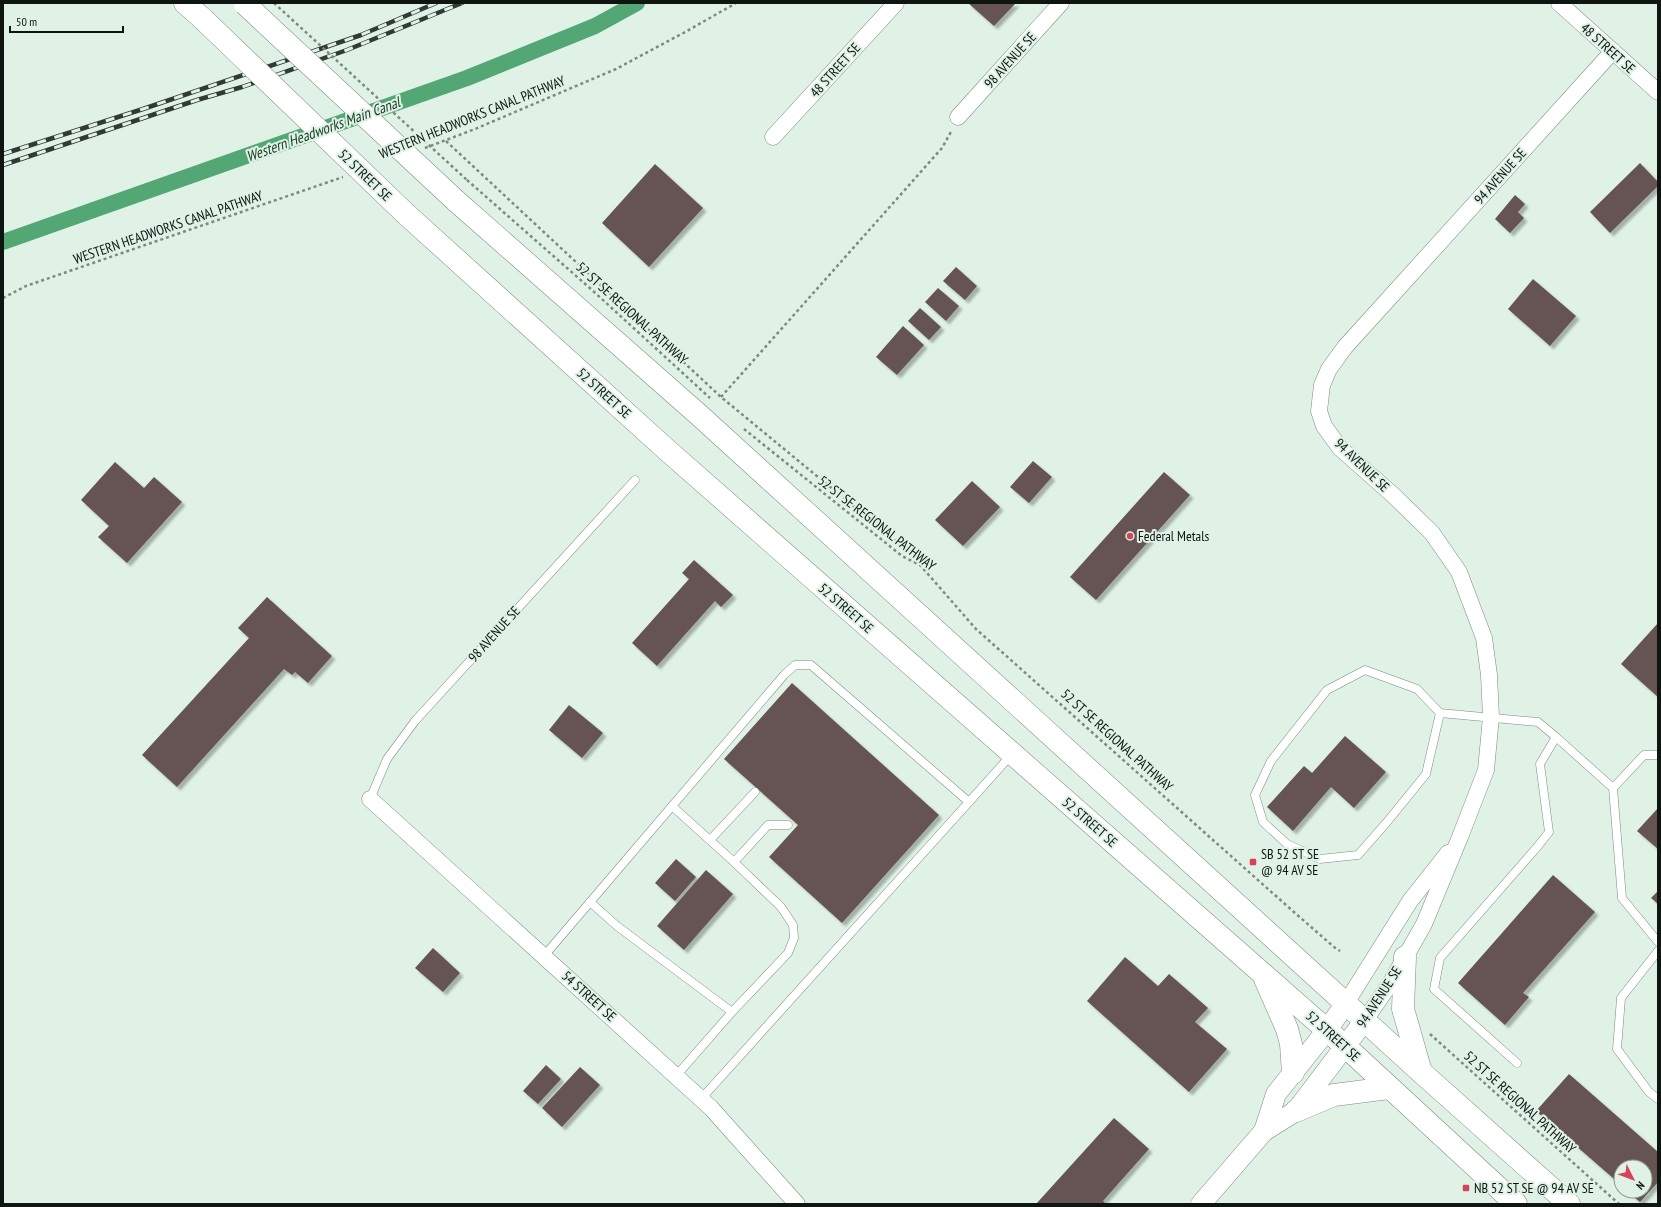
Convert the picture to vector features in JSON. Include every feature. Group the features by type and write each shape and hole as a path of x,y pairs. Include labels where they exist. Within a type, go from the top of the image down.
{"main road":[{"name":"52 STREET SE","path":"185,3 407,215 667,450 1327,1030 1516,1204"},
{"path":"244,4 455,200 699,415 1421,1072 1569,1204"},
{"path":"1405,957 1403,1010 1421,1072"},
{"path":"1263,974 1287,1029 1291,1044 1293,1073"},
{"path":"1296,1110 1334,1095 1389,1088"}],"street":[{"name":"48 STREET SE","path":"773,137 896,3"},
{"name":"98 AVENUE SE","path":"958,117 1061,3"},
{"name":"48 STREET SE","path":"1559,3 1658,92"},
{"name":"94 AVENUE SE","path":"1201,1204 1264,1131 1296,1110 1346,1047 1390,984 1424,924 1486,770 1491,717 1490,675 1484,638 1459,572 1432,533 1393,495 1340,448 1324,426 1319,411 1322,386 1329,369 1345,347 1613,51"},
{"name":"54 STREET SE","path":"370,799 711,1108 797,1204"},
{"name":"94 AVENUE SE","path":"1264,1131 1276,1094 1327,1030 1346,1003 1410,901 1460,837"}],"lane":[{"name":"98 AVENUE SE","path":"370,799 387,759 414,721 635,480"},
{"path":"544,956 784,675 794,666 811,664 969,802"},
{"path":"1440,713 1426,774 1358,855 1320,859 1287,844 1263,822 1255,795 1270,762 1327,690 1365,670 1417,689 1440,713 1538,722 1613,788 1622,898 1658,942"},
{"path":"1517,1063 1434,989 1440,958 1549,832 1540,764 1556,737"},
{"path":"701,1099 1012,754"},
{"path":"1613,788 1644,755 1658,755"},
{"path":"710,840 755,792"},
{"path":"672,806 781,907 793,925 794,938 788,953 732,1012 676,1076"},
{"path":"734,862 768,825 788,825"},
{"path":"590,902 617,926 732,1012"},
{"path":"1658,952 1621,998 1617,1049 1649,1092 1658,1099"}],"path":[{"name":"52 ST SE REGIONAL PATHWAY","path":"274,3 467,180 592,290 715,402"},
{"name":"WESTERN HEADWORKS CANAL PATHWAY","path":"418,151 446,141 616,69 687,32 736,3"},
{"path":"721,397 942,148 958,117"},
{"path":"446,141 721,397 909,552 920,565"},
{"name":"WESTERN HEADWORKS CANAL PATHWAY","path":"3,298 26,286 346,177"},
{"name":"52 ST SE REGIONAL PATHWAY","path":"738,424 902,556 920,565 976,628 1295,913 1334,947 1340,950"},
{"name":"52 ST SE REGIONAL PATHWAY","path":"1426,1029 1434,1038 1619,1204"}],"building":[{"path":"968,3 1016,3 994,26"},
{"path":"1640,163 1658,182 1658,186 1610,233 1590,212"},
{"path":"655,164 703,208 649,267 602,223"},
{"path":"1515,195 1525,204 1518,212 1524,218 1510,233 1495,219"},
{"path":"956,267 977,286 965,300 943,281"},
{"path":"1533,279 1576,316 1550,346 1508,309"},
{"path":"938,288 959,306 946,321 925,302"},
{"path":"920,308 941,327 929,340 908,321"},
{"path":"903,326 924,345 897,375 876,357"},
{"path":"1033,461 1052,477 1029,503 1010,487"},
{"path":"115,462 144,488 154,477 182,502 127,563 98,537 109,526 81,500"},
{"name":"Federal Metals","path":"1164,472 1190,495 1096,600 1070,577"},
{"path":"972,481 1000,507 963,546 935,520"},
{"path":"694,560 733,595 721,607 715,601 657,666 632,643 689,579 682,573"},
{"path":"267,597 332,656 308,683 295,672 292,675 284,669 177,787 142,755 249,638 238,628"},
{"path":"1658,623 1658,697 1621,664"},
{"path":"792,683 939,815 842,923 769,857 798,825 724,759"},
{"path":"569,705 603,733 582,758 549,730"},
{"path":"1345,736 1386,772 1354,808 1331,787 1293,831 1267,807 1304,766 1312,773"},
{"path":"1658,808 1658,849 1637,831"},
{"path":"676,859 696,877 675,901 655,883"},
{"path":"706,870 733,894 684,950 657,926"},
{"path":"1553,875 1595,912 1523,993 1529,997 1505,1025 1458,983"},
{"path":"1658,891 1658,904 1651,898"},
{"path":"433,948 460,973 443,992 415,968"},
{"path":"1125,957 1158,986 1169,974 1208,1008 1195,1022 1227,1049 1189,1092 1087,1001"},
{"path":"546,1065 561,1079 538,1104 523,1091"},
{"path":"580,1067 600,1085 562,1127 542,1108"},
{"path":"1569,1074 1658,1152 1658,1182 1653,1188 1653,1159 1613,1159 1613,1178 1536,1111"},
{"path":"1114,1118 1149,1149 1103,1201 1106,1204 1036,1204"}],"waterway":[{"name":"Western Headworks Main Canal","path":"3,242 467,78 595,26 637,3"}],"railway":[{"path":"3,154 143,109 361,35 436,3"},
{"path":"3,165 197,100 242,87 347,50 462,3"}],"place":[{"name":"Federal Metals","path":"1130,536"},
{"name":"SB 52 ST SE @ 94 AV SE","path":"1253,862"},
{"name":"NB 52 ST SE @ 94 AV SE","path":"1466,1188"}]}
